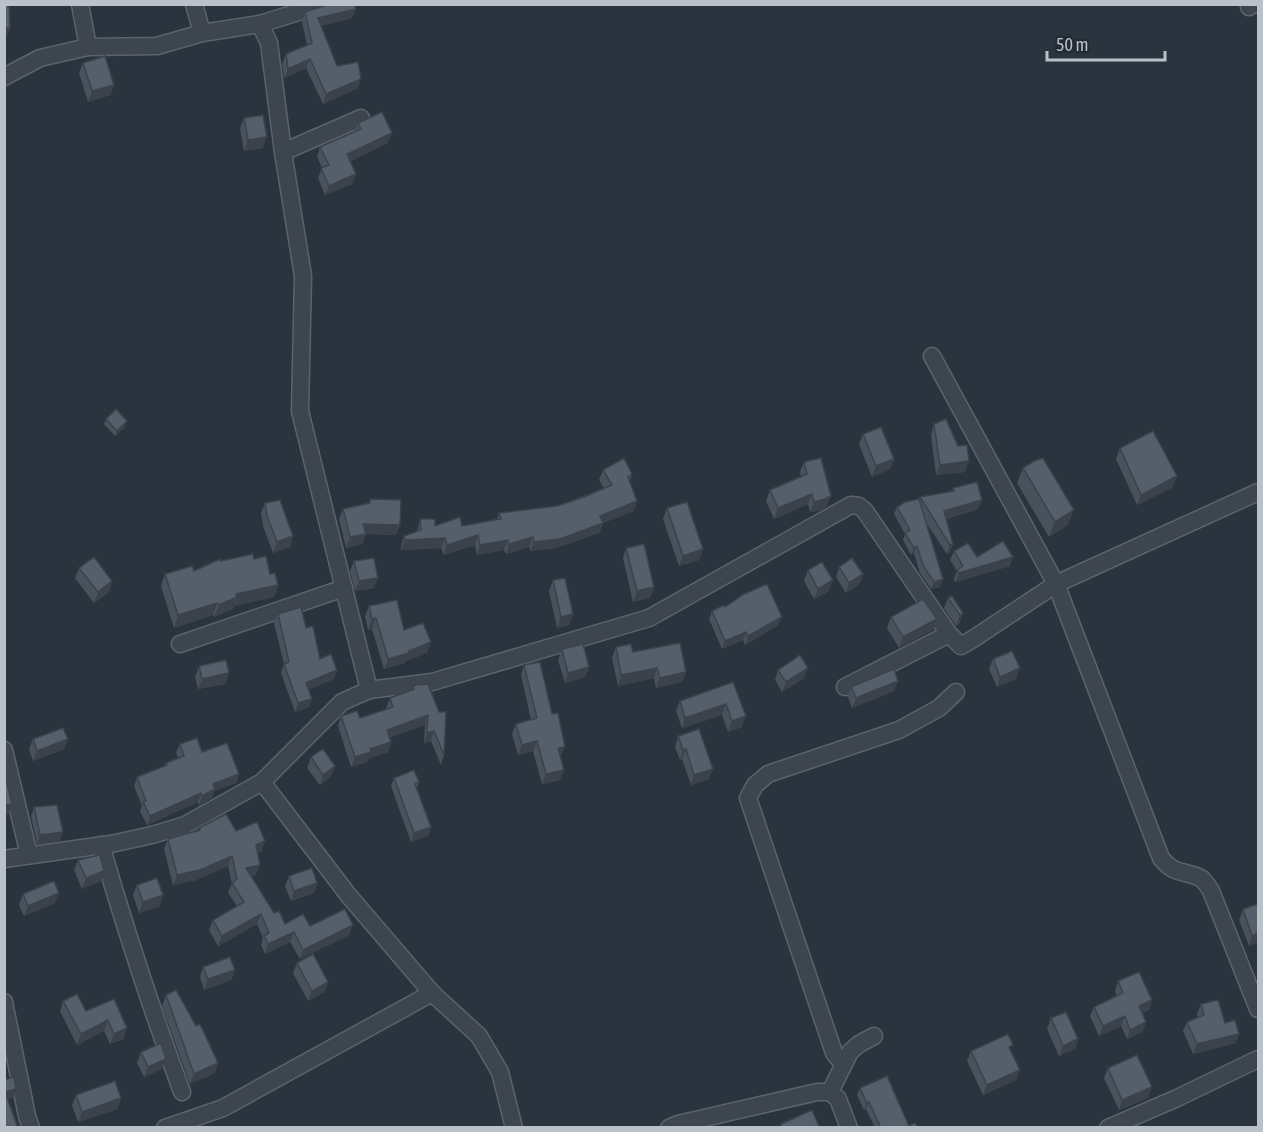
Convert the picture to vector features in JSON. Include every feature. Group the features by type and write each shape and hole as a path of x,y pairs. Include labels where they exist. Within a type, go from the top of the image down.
{"street":[{"path":"80,4 88,47"},
{"path":"194,4 202,33"},
{"path":"4,77 40,58 88,47 157,46 202,33 260,24 324,4"},
{"path":"260,24 269,43 283,152 303,276 300,411 369,690"},
{"path":"283,152 361,118"},
{"path":"932,356 1056,584 1161,858 1174,870 1203,880 1211,891 1258,1009"},
{"path":"4,859 102,845 152,835 185,825 262,782 342,702 369,690 432,682 650,618 851,505 859,506 865,511 949,634 961,646 1056,584 1258,492"},
{"path":"180,644 344,588"},
{"path":"845,687 949,634"},
{"path":"843,1064 834,1053 748,798 754,785 768,774 899,730 939,708 956,692"},
{"path":"4,750 29,855"},
{"path":"262,782 349,896 432,993 479,1036 500,1072 514,1128"},
{"path":"102,845 157,1026 182,1092"},
{"path":"165,1128 223,1108 432,993"},
{"path":"4,1002 31,1128"},
{"path":"830,1092 843,1064 854,1048 874,1036"},
{"path":"1108,1128 1258,1059"},
{"path":"669,1128 817,1092 830,1092 838,1099 849,1128"}],"building":[{"path":"4,4 9,4 10,28 4,28"},
{"path":"330,4 354,4 356,9 318,18 337,66 358,62 361,79 326,94 310,59 288,69 286,54 312,43 305,12"},
{"path":"105,56 114,85 92,91 83,63"},
{"path":"382,112 392,133 347,154 356,174 329,186 321,168 329,165 320,147 361,129 358,123"},
{"path":"263,115 267,137 248,140 244,118"},
{"path":"116,409 127,421 117,431 106,419"},
{"path":"946,419 958,446 967,445 969,461 940,465 934,424"},
{"path":"881,427 894,459 876,466 863,434"},
{"path":"1153,431 1177,476 1141,495 1120,448"},
{"path":"624,458 632,474 628,477 637,501 600,516 603,523 560,539 534,542 533,537 509,544 508,540 480,545 478,535 447,545 445,538 405,540 404,536 421,530 420,519 435,519 435,526 460,517 462,526 501,519 499,513 557,506 584,497 612,485 603,470"},
{"path":"821,458 831,496 814,502 812,494 778,508 770,490 807,474 804,462"},
{"path":"1043,458 1074,510 1055,522 1023,468"},
{"path":"977,482 982,500 944,511 953,544 950,545 920,497 954,491 953,488"},
{"path":"370,499 401,500 400,525 363,524 366,534 350,537 343,509 370,503"},
{"path":"919,499 943,579 934,582 923,565 917,546 914,548 905,533 910,530 897,507 905,502"},
{"path":"280,500 293,536 277,542 267,516 265,503"},
{"path":"687,502 703,549 683,556 667,508"},
{"path":"1003,541 1013,557 959,573 957,570 963,566 954,551 968,543 977,557"},
{"path":"644,544 654,587 637,591 626,548"},
{"path":"253,554 254,559 266,556 270,574 275,573 278,585 236,594 237,597 219,605 217,603 178,615 165,574 192,566 194,571 220,559 221,561"},
{"path":"94,557 112,581 98,592 79,568"},
{"path":"374,558 378,578 359,581 354,561"},
{"path":"852,558 863,574 849,583 839,567"},
{"path":"822,562 833,580 818,589 808,570"},
{"path":"565,578 573,614 561,617 553,580"},
{"path":"767,584 782,617 748,636 746,632 725,641 712,611 724,605 725,607 744,594"},
{"path":"952,596 963,613 960,615 948,598"},
{"path":"923,599 937,619 903,637 891,617"},
{"path":"397,600 404,630 423,623 431,642 409,653 388,659 376,618 372,619 369,606"},
{"path":"301,607 306,628 313,626 320,659 331,654 337,670 306,683 312,699 298,703 284,664 289,662 278,614"},
{"path":"680,643 686,672 660,678 657,668 621,675 616,647 631,644 633,652"},
{"path":"583,644 589,667 568,673 562,649"},
{"path":"1012,651 1020,668 1000,677 993,659"},
{"path":"800,655 808,668 786,682 778,670"},
{"path":"226,660 229,673 202,679 199,666"},
{"path":"540,662 552,714 558,713 565,747 558,748 564,770 546,774 537,741 522,745 516,724 537,718 524,665"},
{"path":"894,669 898,681 856,698 851,687"},
{"path":"733,682 746,716 732,721 726,704 685,718 680,701"},
{"path":"428,684 439,712 446,712 444,755 434,731 427,733 428,715 387,730 391,742 355,757 341,716 357,711 360,718 393,707 390,698 414,689 416,685"},
{"path":"63,728 68,739 37,751 33,739"},
{"path":"699,729 713,769 694,775 686,749 683,750 678,736"},
{"path":"197,738 202,752 227,743 239,774 213,784 215,789 202,796 201,793 150,816 143,802 146,801 137,777 184,756 180,744"},
{"path":"323,749 335,766 323,775 311,757"},
{"path":"414,770 419,782 415,784 431,827 414,833 394,778"},
{"path":"7,783 12,804 4,806 4,784"},
{"path":"57,805 63,832 40,835 34,807"},
{"path":"226,814 236,831 257,822 265,841 256,845 260,865 246,868 274,913 279,911 285,924 303,914 310,926 345,909 353,925 303,950 294,932 268,944 264,936 269,933 261,914 222,936 213,920 244,902 232,883 237,879 232,856 200,870 177,875 168,839 200,830 199,828"},
{"path":"100,855 104,871 86,878 78,860"},
{"path":"312,868 317,883 294,891 289,876"},
{"path":"157,878 163,895 143,902 137,885"},
{"path":"54,881 59,893 28,906 23,894"},
{"path":"1258,904 1258,933 1252,936 1243,909"},
{"path":"313,954 328,982 312,991 297,963"},
{"path":"230,957 235,970 208,979 203,967"},
{"path":"1139,972 1152,1000 1139,1006 1146,1022 1130,1030 1125,1016 1103,1026 1094,1007 1123,993 1118,981"},
{"path":"176,990 196,1026 200,1024 218,1063 194,1074 166,995"},
{"path":"77,994 86,1011 114,999 127,1028 114,1034 108,1020 81,1034 63,1001"},
{"path":"1218,1000 1225,1023 1235,1020 1239,1034 1197,1044 1187,1022 1204,1015 1201,1004"},
{"path":"1066,1012 1078,1039 1063,1046 1051,1018"},
{"path":"1008,1034 1013,1045 1009,1047 1020,1070 987,1085 971,1051"},
{"path":"161,1043 166,1059 148,1067 141,1052"},
{"path":"1137,1055 1152,1087 1122,1100 1108,1068"},
{"path":"887,1076 909,1126 915,1123 918,1128 881,1128 860,1088"},
{"path":"14,1077 16,1089 5,1092 18,1128 4,1128 4,1080"},
{"path":"115,1081 121,1098 82,1112 76,1095"},
{"path":"812,1110 819,1126 816,1128 782,1128 781,1124"}]}
